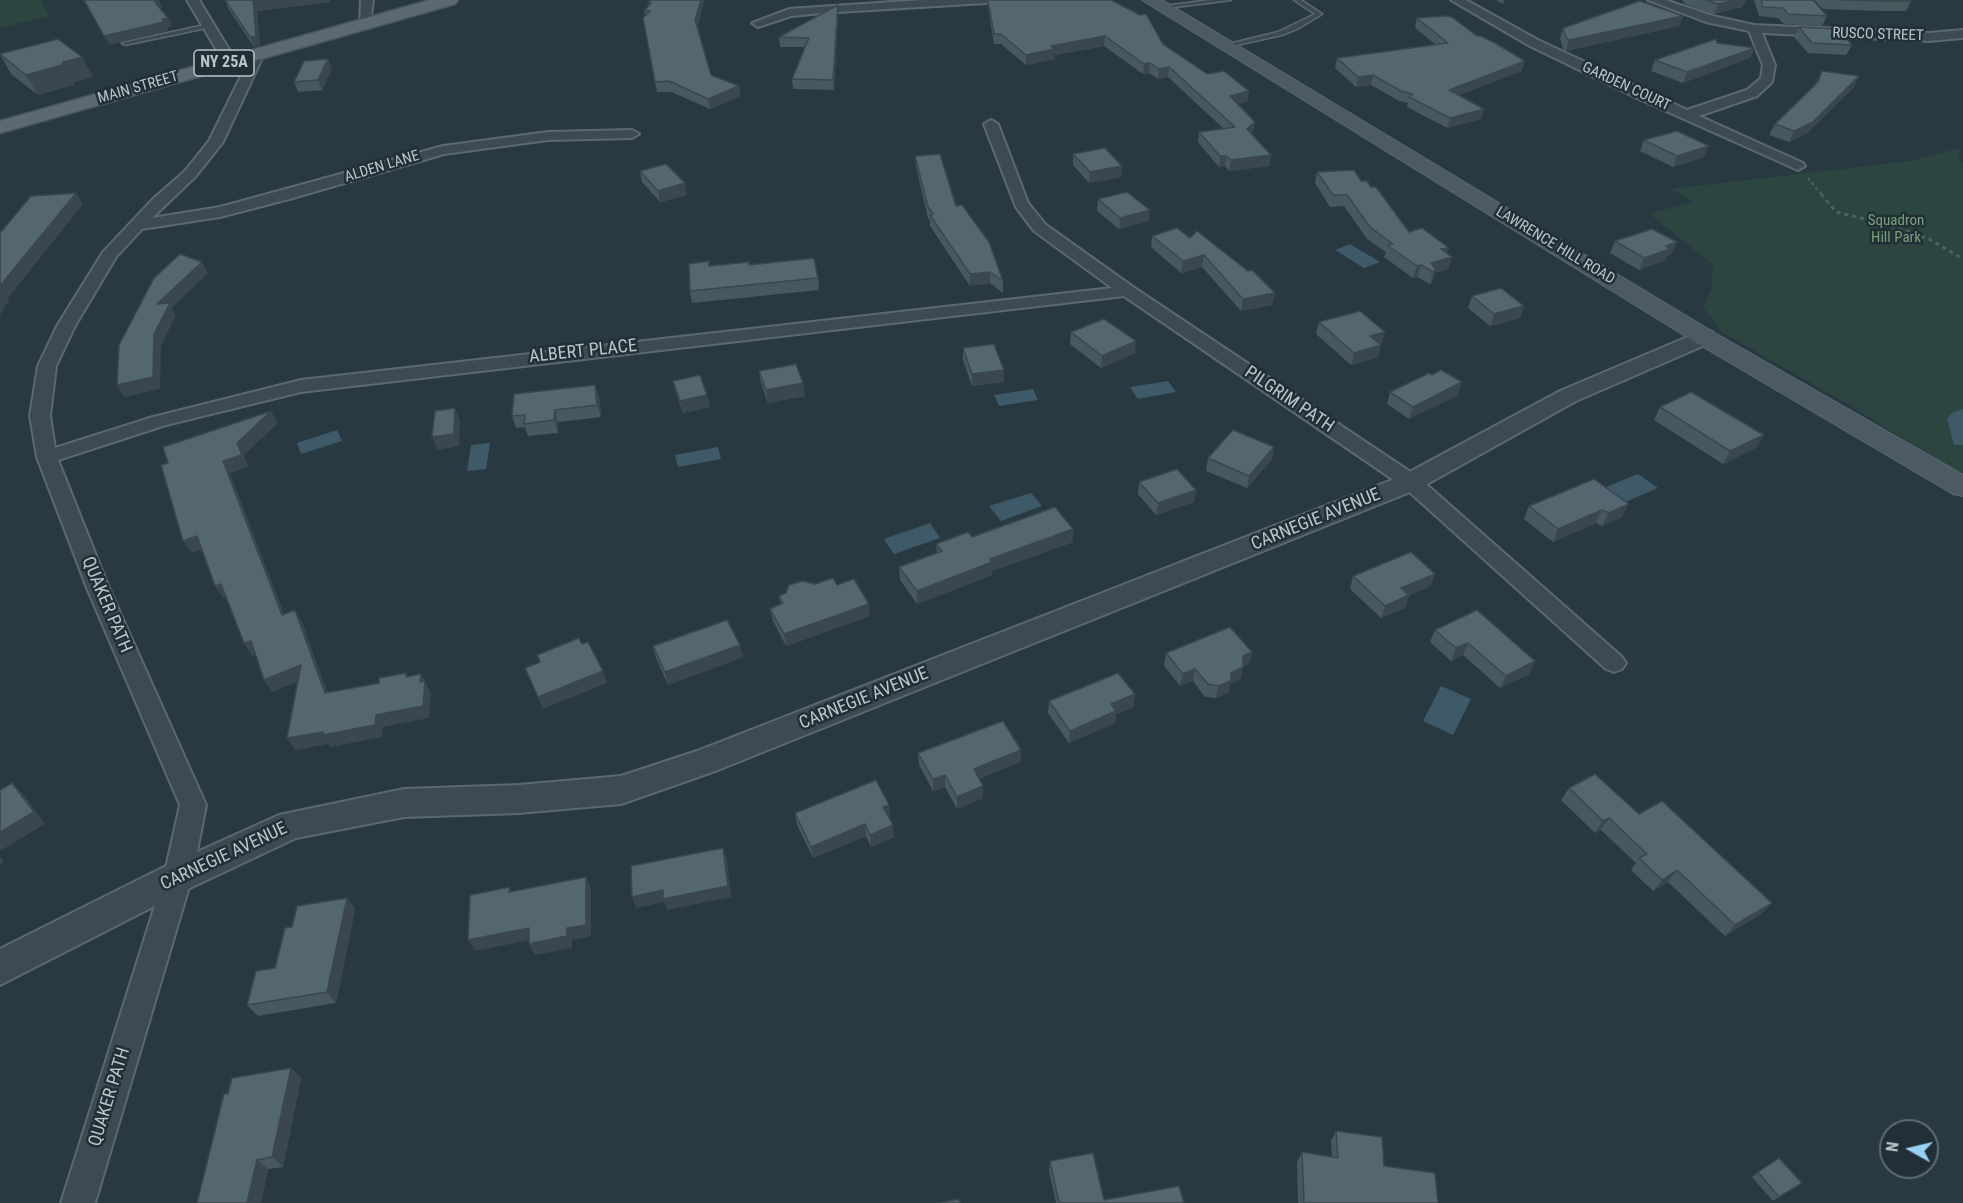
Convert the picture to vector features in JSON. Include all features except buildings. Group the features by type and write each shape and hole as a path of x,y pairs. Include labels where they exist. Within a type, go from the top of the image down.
{"main road":[{"name":"MAIN STREET","path":"0,128 449,0"},
{"name":"LAWRENCE HILL ROAD","path":"1155,3 1704,337 1963,487"}],"street":[{"path":"193,0 230,62"},
{"path":"366,23 367,0"},
{"path":"758,22 789,13 822,9 986,0"},
{"name":"GARDEN COURT","path":"1457,0 1534,43 1798,166"},
{"name":"RUSCO STREET","path":"1654,0 1710,19 1754,29 1929,36 1963,34"},
{"path":"1687,115 1752,93 1767,79 1769,65 1754,29"},
{"name":"QUAKER PATH","path":"78,1203 178,877 193,805 98,588 47,457 40,416 47,366 66,326 109,255 158,202 190,174 216,141 258,54"},
{"name":"PILGRIM PATH","path":"991,124 1021,204 1040,228 1127,291 1411,482 1614,663"},
{"name":"ALDEN LANE","path":"137,225 220,212 288,195 443,150 548,136 632,134"},
{"name":"ALBERT PLACE","path":"47,457 160,421 301,386 1127,291"},
{"name":"CARNEGIE AVENUE","path":"0,968 178,877 291,825 404,803 519,799 621,790 707,761 1411,482 1568,396 1704,337"}],"lane":[{"path":"1155,3 1228,0"},
{"path":"1223,46 1280,34 1298,27 1319,14 1297,0"},
{"path":"125,43 209,26"}],"path":[{"path":"1798,166 1836,212 1886,224 1929,239 1963,259"}],"green space":[{"path":"0,0 41,0 49,16 0,28"},
{"name":"Squadron Hill Park","path":"1960,148 1959,160 1963,162 1963,472 1957,472 1846,403 1722,332 1703,307 1711,290 1713,265 1650,214 1693,201 1670,189 1910,161"}],"water":[{"path":"1350,244 1380,262 1364,268 1335,250"},
{"path":"1168,381 1176,392 1138,399 1130,387"},
{"path":"1033,389 1038,400 999,406 994,395"},
{"path":"1963,409 1963,445 1954,445 1947,419 1952,413"},
{"path":"337,430 342,441 301,454 297,443"},
{"path":"490,443 486,469 467,471 471,445"},
{"path":"718,447 721,459 678,467 675,455"},
{"path":"1638,474 1658,488 1625,502 1606,487"},
{"path":"1031,493 1042,506 1001,521 989,506"},
{"path":"930,523 940,538 894,554 884,539"},
{"path":"1441,686 1471,699 1453,735 1423,721"}]}
